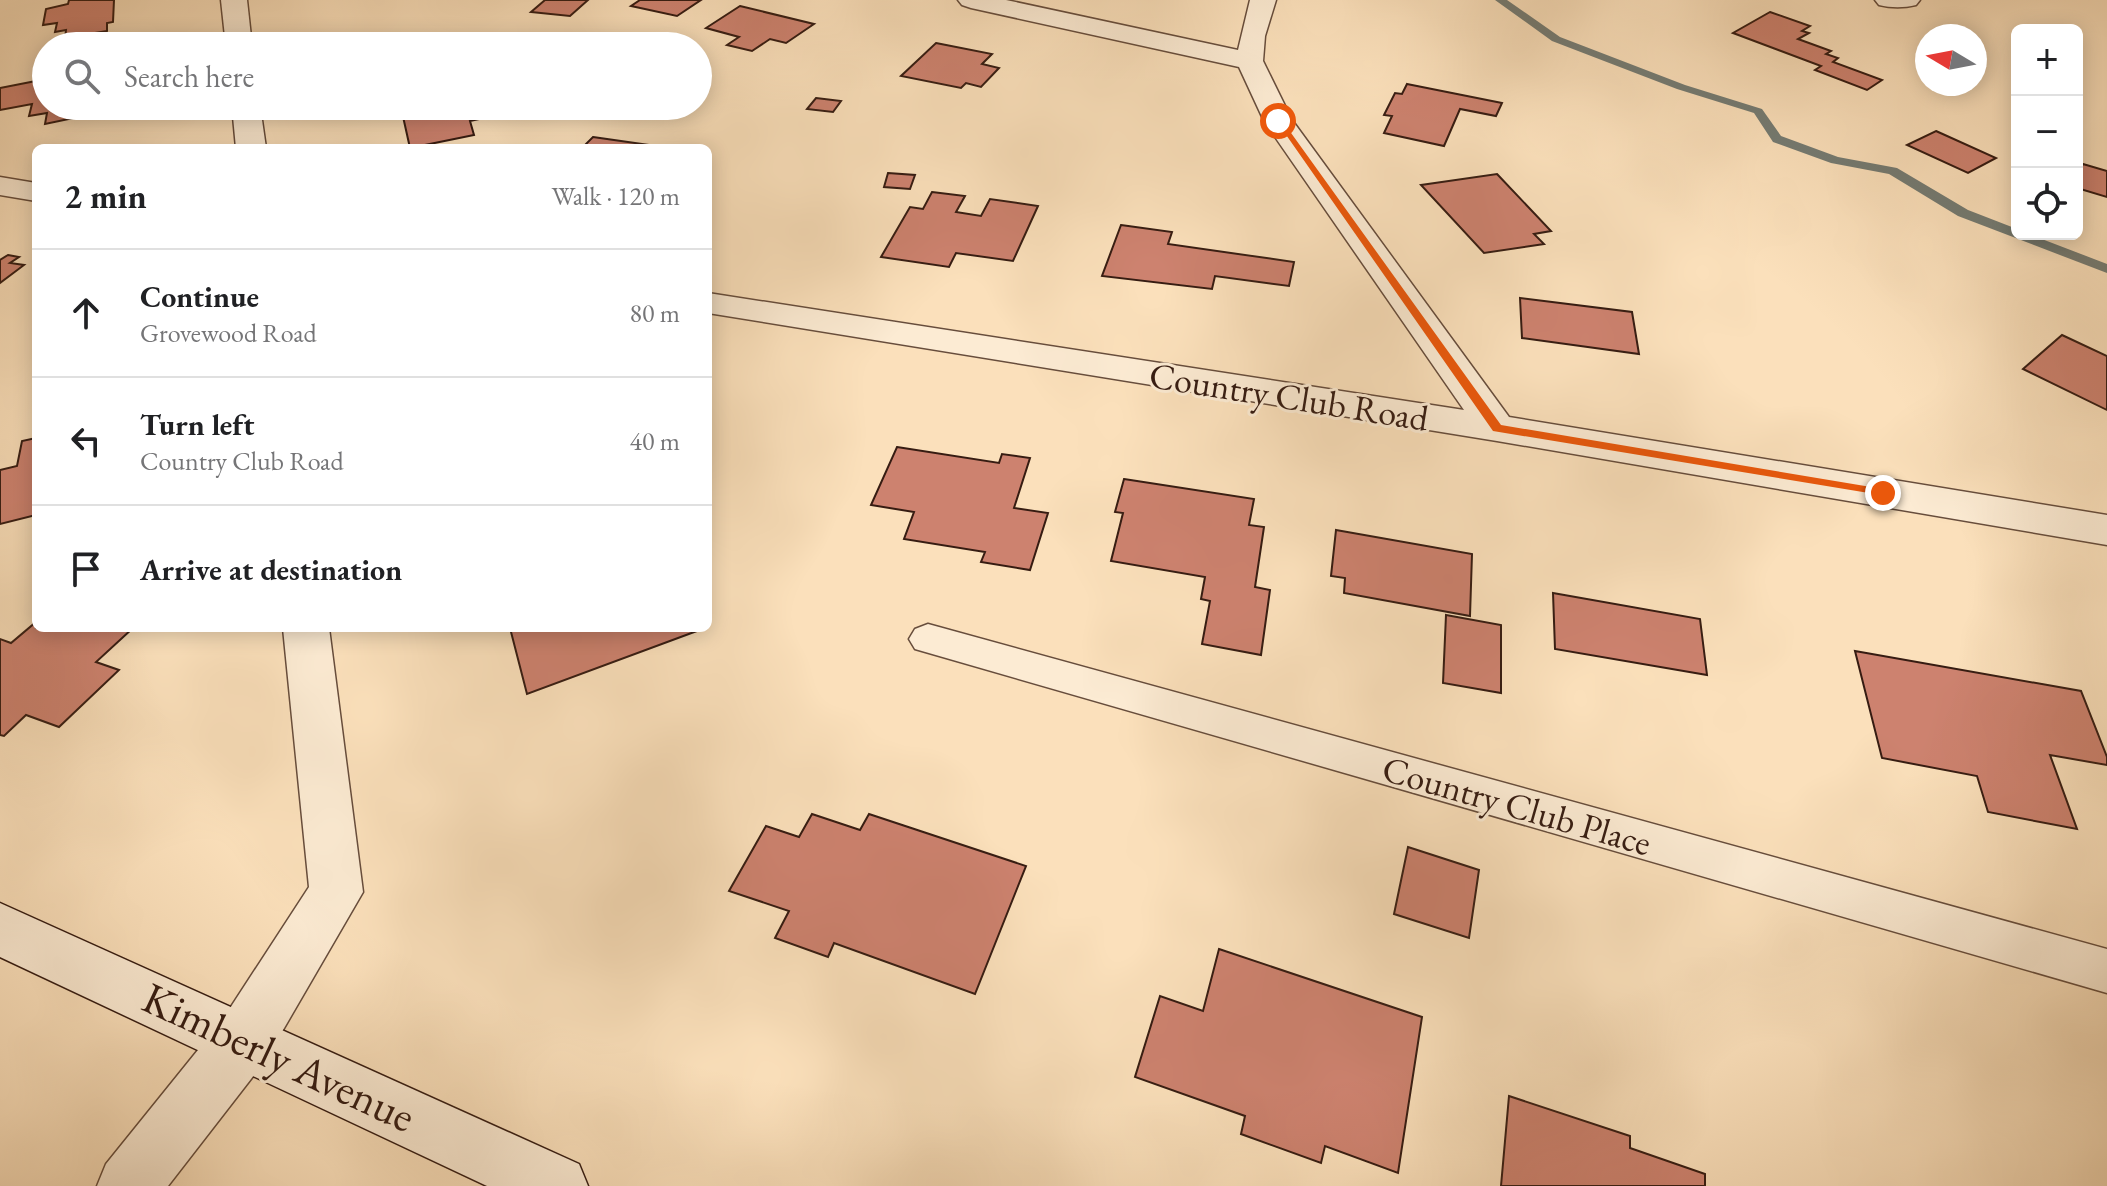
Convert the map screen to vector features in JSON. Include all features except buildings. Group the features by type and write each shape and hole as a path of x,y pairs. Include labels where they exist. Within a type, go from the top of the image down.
{"street":[{"path":"234,0 237,32"},
{"path":"971,0 1250,61"},
{"path":"1263,0 1252,36 1250,61 1278,121 1497,428"},
{"path":"1888,0 1907,0"},
{"path":"248,120 251,144"},
{"path":"0,186 32,191"},
{"name":"Country Club Road","path":"712,304 1497,428 2087,527"},
{"path":"2087,527 2107,564"},
{"path":"128,1186 244,1040 336,892 306,632"},
{"name":"Kimberly Avenue","path":"0,929 557,1186"}],"lane":[{"name":"Country Club Place","path":"928,639 2107,971"}],"waterway":[{"path":"1500,0 1556,39 1681,87 1758,111 1777,139 1835,160 1893,171 1963,213 2107,269"}],"route":[{"path":"1278,121 1497,428 1883,493"}]}
